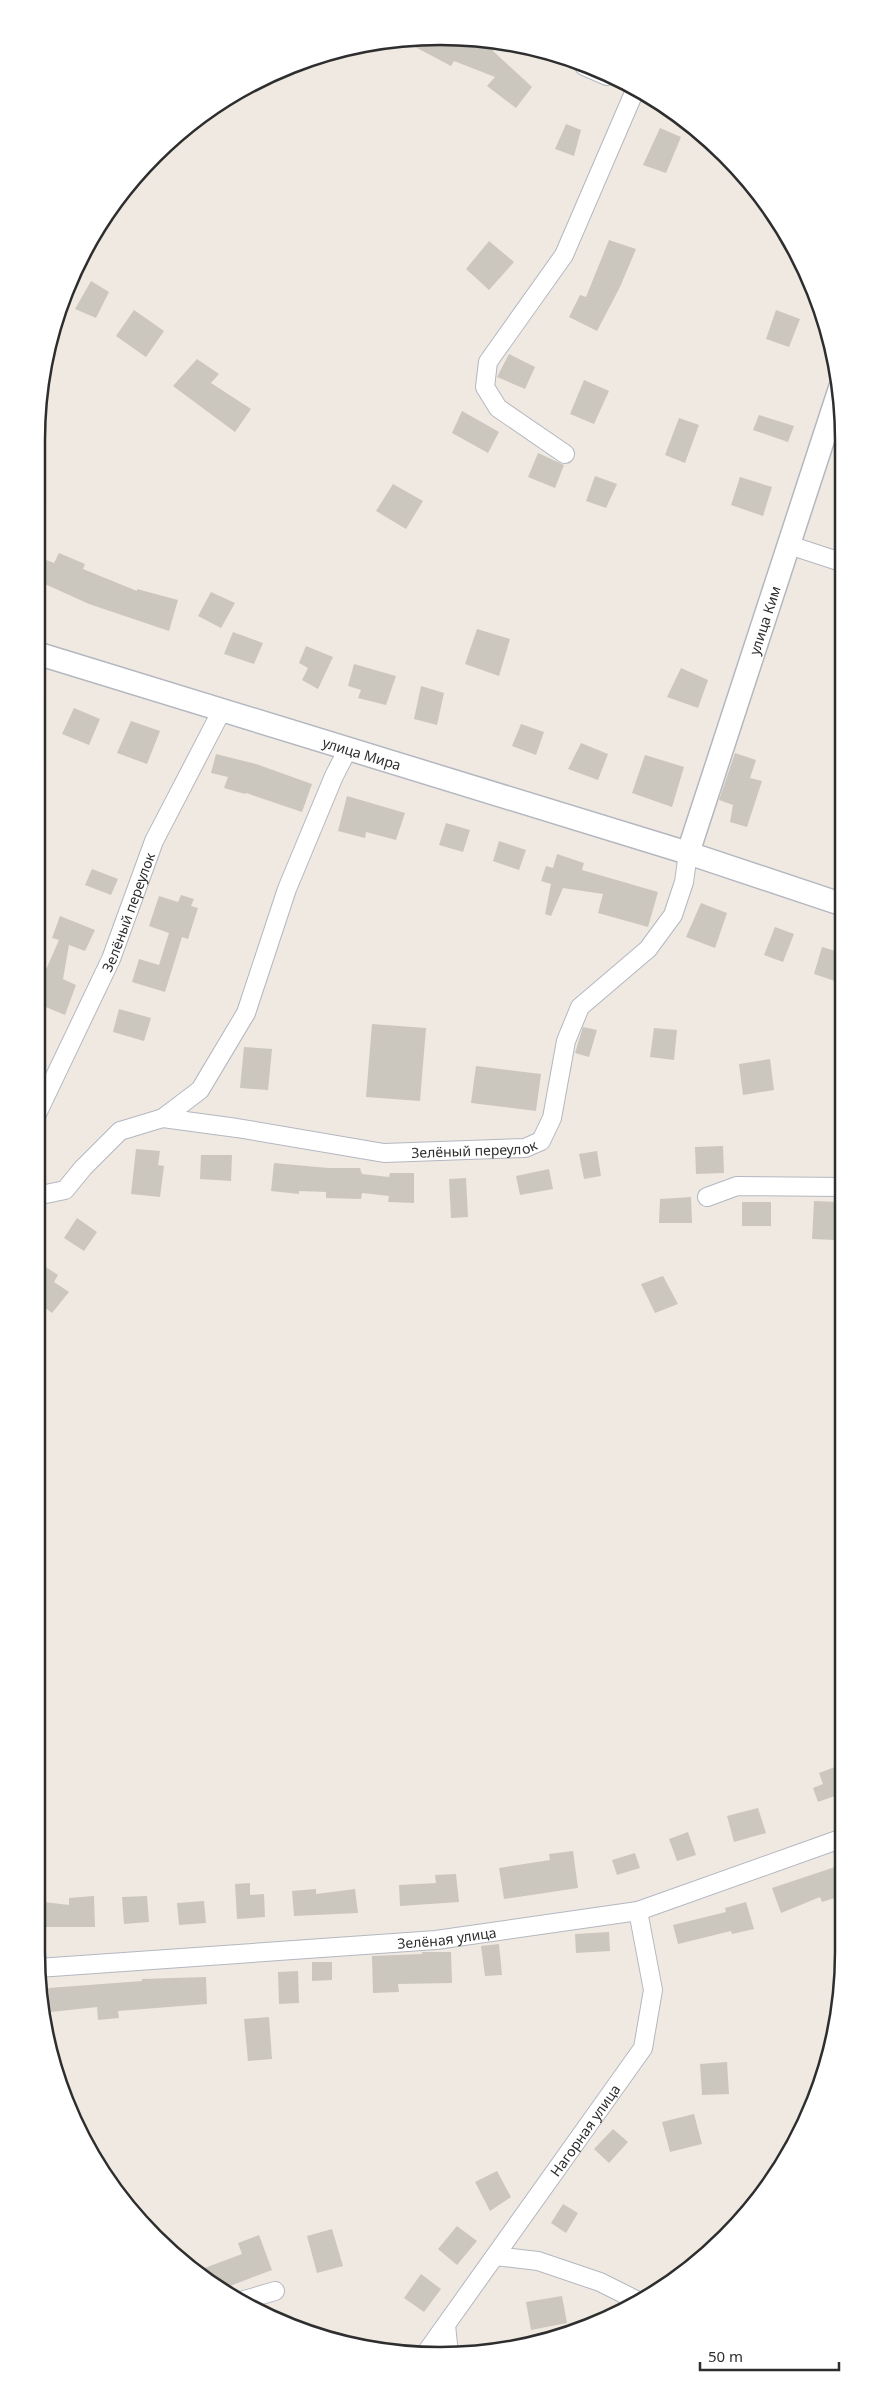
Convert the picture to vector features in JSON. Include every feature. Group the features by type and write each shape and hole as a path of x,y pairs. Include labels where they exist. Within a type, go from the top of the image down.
{"street":[{"path":"565,454 498,408 485,387 488,362 564,255 633,95"},
{"name":"улица Ким","path":"688,853 834,408"},
{"path":"789,545 835,560"},
{"name":"улица Мира","path":"45,656 688,853 835,902"},
{"name":"Зелёный переулок","path":"45,1097 111,959 154,841 222,710"},
{"name":"Зелёный переулок","path":"45,1194 65,1190 83,1168 120,1131 163,1118 200,1090 246,1014 287,889 334,776 348,749"},
{"name":"Зелёный переулок","path":"163,1118 237,1128 384,1153 525,1148 541,1141 552,1118 566,1041 580,1007 648,949 673,915 684,882 688,853"},
{"path":"707,1197 737,1186 835,1187"},
{"name":"Зелёная улица","path":"46,1967 436,1940 638,1910 835,1841"},
{"name":"Нагорная улица","path":"430,2347 643,2048 653,1990 638,1910"},
{"path":"495,2256 538,2261 600,2282 631,2298"},
{"path":"250,2298 275,2291"},
{"path":"446,2325 449,2347"}],"building":[{"path":"440,45 494,48 493,51 532,87 516,108 487,86 495,77 454,61 451,66 413,46"},
{"path":"566,124 581,130 574,156 555,149"},
{"path":"660,128 681,137 666,173 643,165"},
{"path":"609,240 636,249 620,287 597,331 569,317 580,295 586,297"},
{"path":"489,241 514,262 489,290 466,269"},
{"path":"91,281 109,292 96,318 75,309"},
{"path":"134,310 164,331 146,357 116,336"},
{"path":"776,310 800,319 789,347 766,339"},
{"path":"509,354 535,367 525,389 497,377"},
{"path":"197,359 219,374 211,383 251,409 235,432 173,386"},
{"path":"584,380 609,391 594,424 570,414"},
{"path":"462,411 499,432 488,453 452,433"},
{"path":"759,415 794,426 788,442 753,430"},
{"path":"679,418 699,425 685,463 665,455"},
{"path":"538,453 564,465 555,488 528,477"},
{"path":"595,476 617,484 606,508 586,501"},
{"path":"740,477 772,487 763,516 731,505"},
{"path":"393,484 423,501 406,529 376,511"},
{"path":"59,553 85,564 83,569 137,591 137,589 178,600 169,631 89,604 45,584 45,560 54,563"},
{"path":"211,592 235,603 221,628 198,616"},
{"path":"477,629 510,639 499,676 465,664"},
{"path":"233,632 263,643 254,664 224,654"},
{"path":"306,646 333,657 318,689 302,680 308,668 299,663"},
{"path":"354,664 396,676 386,705 358,698 361,690 348,686"},
{"path":"681,668 708,680 698,708 667,697"},
{"path":"421,686 444,693 437,725 414,719"},
{"path":"74,708 100,719 89,745 62,734"},
{"path":"131,721 160,731 147,764 117,753"},
{"path":"521,724 544,732 536,755 512,746"},
{"path":"581,743 608,754 598,780 568,769"},
{"path":"735,753 756,760 750,778 762,781 747,827 730,822 733,805 719,800"},
{"path":"216,754 256,764 312,784 302,812 246,793 224,788 228,777 211,773"},
{"path":"645,755 684,767 672,807 632,793"},
{"path":"347,796 405,813 396,840 366,832 365,838 338,831"},
{"path":"446,823 470,830 463,852 439,845"},
{"path":"499,841 526,850 519,870 493,861"},
{"path":"557,854 584,863 582,870 658,892 648,927 598,913 603,894 563,888 551,916 545,914 551,884 541,881 546,866 553,868"},
{"path":"92,869 118,879 111,895 85,885"},
{"path":"181,895 194,899 191,906 198,908 188,939 182,937 165,992 132,982 139,959 159,965 169,933 149,926 159,896 178,902"},
{"path":"701,903 727,913 715,948 686,937"},
{"path":"60,916 95,930 85,951 69,945 63,979 76,985 65,1015 45,1007 45,972 59,940 52,938"},
{"path":"775,927 794,934 783,962 764,955"},
{"path":"822,947 835,951 835,981 814,974"},
{"path":"119,1009 151,1018 144,1041 113,1032"},
{"path":"372,1024 426,1028 420,1101 366,1097"},
{"path":"583,1027 597,1030 589,1057 575,1053"},
{"path":"654,1028 677,1030 674,1060 650,1057"},
{"path":"244,1047 272,1049 268,1090 240,1088"},
{"path":"770,1059 774,1090 743,1095 739,1064"},
{"path":"476,1066 541,1074 536,1111 471,1103"},
{"path":"723,1146 724,1173 696,1174 695,1147"},
{"path":"136,1149 160,1151 158,1165 164,1166 160,1197 131,1194"},
{"path":"597,1151 601,1176 584,1179 579,1154"},
{"path":"201,1155 232,1155 231,1181 200,1179"},
{"path":"274,1163 328,1168 360,1168 362,1174 389,1177 390,1173 414,1173 414,1203 388,1202 389,1196 362,1193 361,1199 326,1198 326,1192 299,1191 299,1194 271,1191"},
{"path":"549,1169 553,1189 520,1195 516,1176"},
{"path":"466,1178 468,1217 451,1218 449,1179"},
{"path":"691,1197 692,1223 659,1223 660,1199"},
{"path":"814,1201 835,1202 835,1240 812,1239"},
{"path":"742,1202 771,1202 771,1226 742,1226"},
{"path":"77,1218 97,1232 84,1251 64,1238"},
{"path":"45,1267 58,1275 54,1282 69,1292 52,1313 45,1308"},
{"path":"663,1276 678,1304 655,1313 641,1284"},
{"path":"835,1767 835,1796 818,1802 813,1788 823,1784 819,1773"},
{"path":"758,1808 766,1833 734,1842 727,1816"},
{"path":"688,1832 696,1855 677,1861 669,1839"},
{"path":"573,1851 578,1888 504,1899 499,1868 550,1860 549,1854"},
{"path":"635,1853 640,1868 617,1875 612,1860"},
{"path":"835,1867 835,1898 822,1902 820,1897 781,1913 772,1888"},
{"path":"456,1874 459,1902 400,1906 399,1885 436,1883 435,1875"},
{"path":"250,1883 250,1895 264,1894 265,1917 237,1919 235,1884"},
{"path":"316,1889 316,1894 355,1889 358,1913 294,1916 292,1891"},
{"path":"94,1896 95,1927 45,1927 45,1902 69,1905 69,1898"},
{"path":"147,1896 149,1922 124,1924 122,1897"},
{"path":"204,1901 206,1923 179,1925 177,1903"},
{"path":"746,1902 754,1929 732,1934 731,1931 678,1944 673,1925 726,1912 725,1908"},
{"path":"609,1932 610,1951 576,1953 575,1934"},
{"path":"499,1944 502,1975 485,1976 481,1946"},
{"path":"422,1952 451,1952 452,1983 398,1984 399,1992 373,1993 372,1956 422,1954"},
{"path":"312,1962 332,1962 332,1980 312,1981"},
{"path":"298,1971 299,2003 279,2004 278,1972"},
{"path":"206,1977 207,2004 118,2011 119,2018 98,2020 97,2007 51,2012 48,1988 142,1981 142,1979"},
{"path":"269,2017 272,2059 248,2061 244,2019"},
{"path":"727,2062 729,2094 702,2095 700,2064"},
{"path":"694,2114 702,2144 670,2152 662,2122"},
{"path":"613,2129 628,2142 609,2163 594,2149"},
{"path":"497,2171 511,2197 490,2211 475,2182"},
{"path":"563,2204 578,2213 566,2233 551,2223"},
{"path":"457,2226 477,2241 457,2265 438,2249"},
{"path":"332,2229 343,2266 317,2273 307,2236"},
{"path":"259,2235 272,2270 230,2286 204,2268 242,2254 238,2243"},
{"path":"421,2274 441,2289 424,2312 404,2298"},
{"path":"562,2296 567,2323 531,2330 526,2302"}]}
